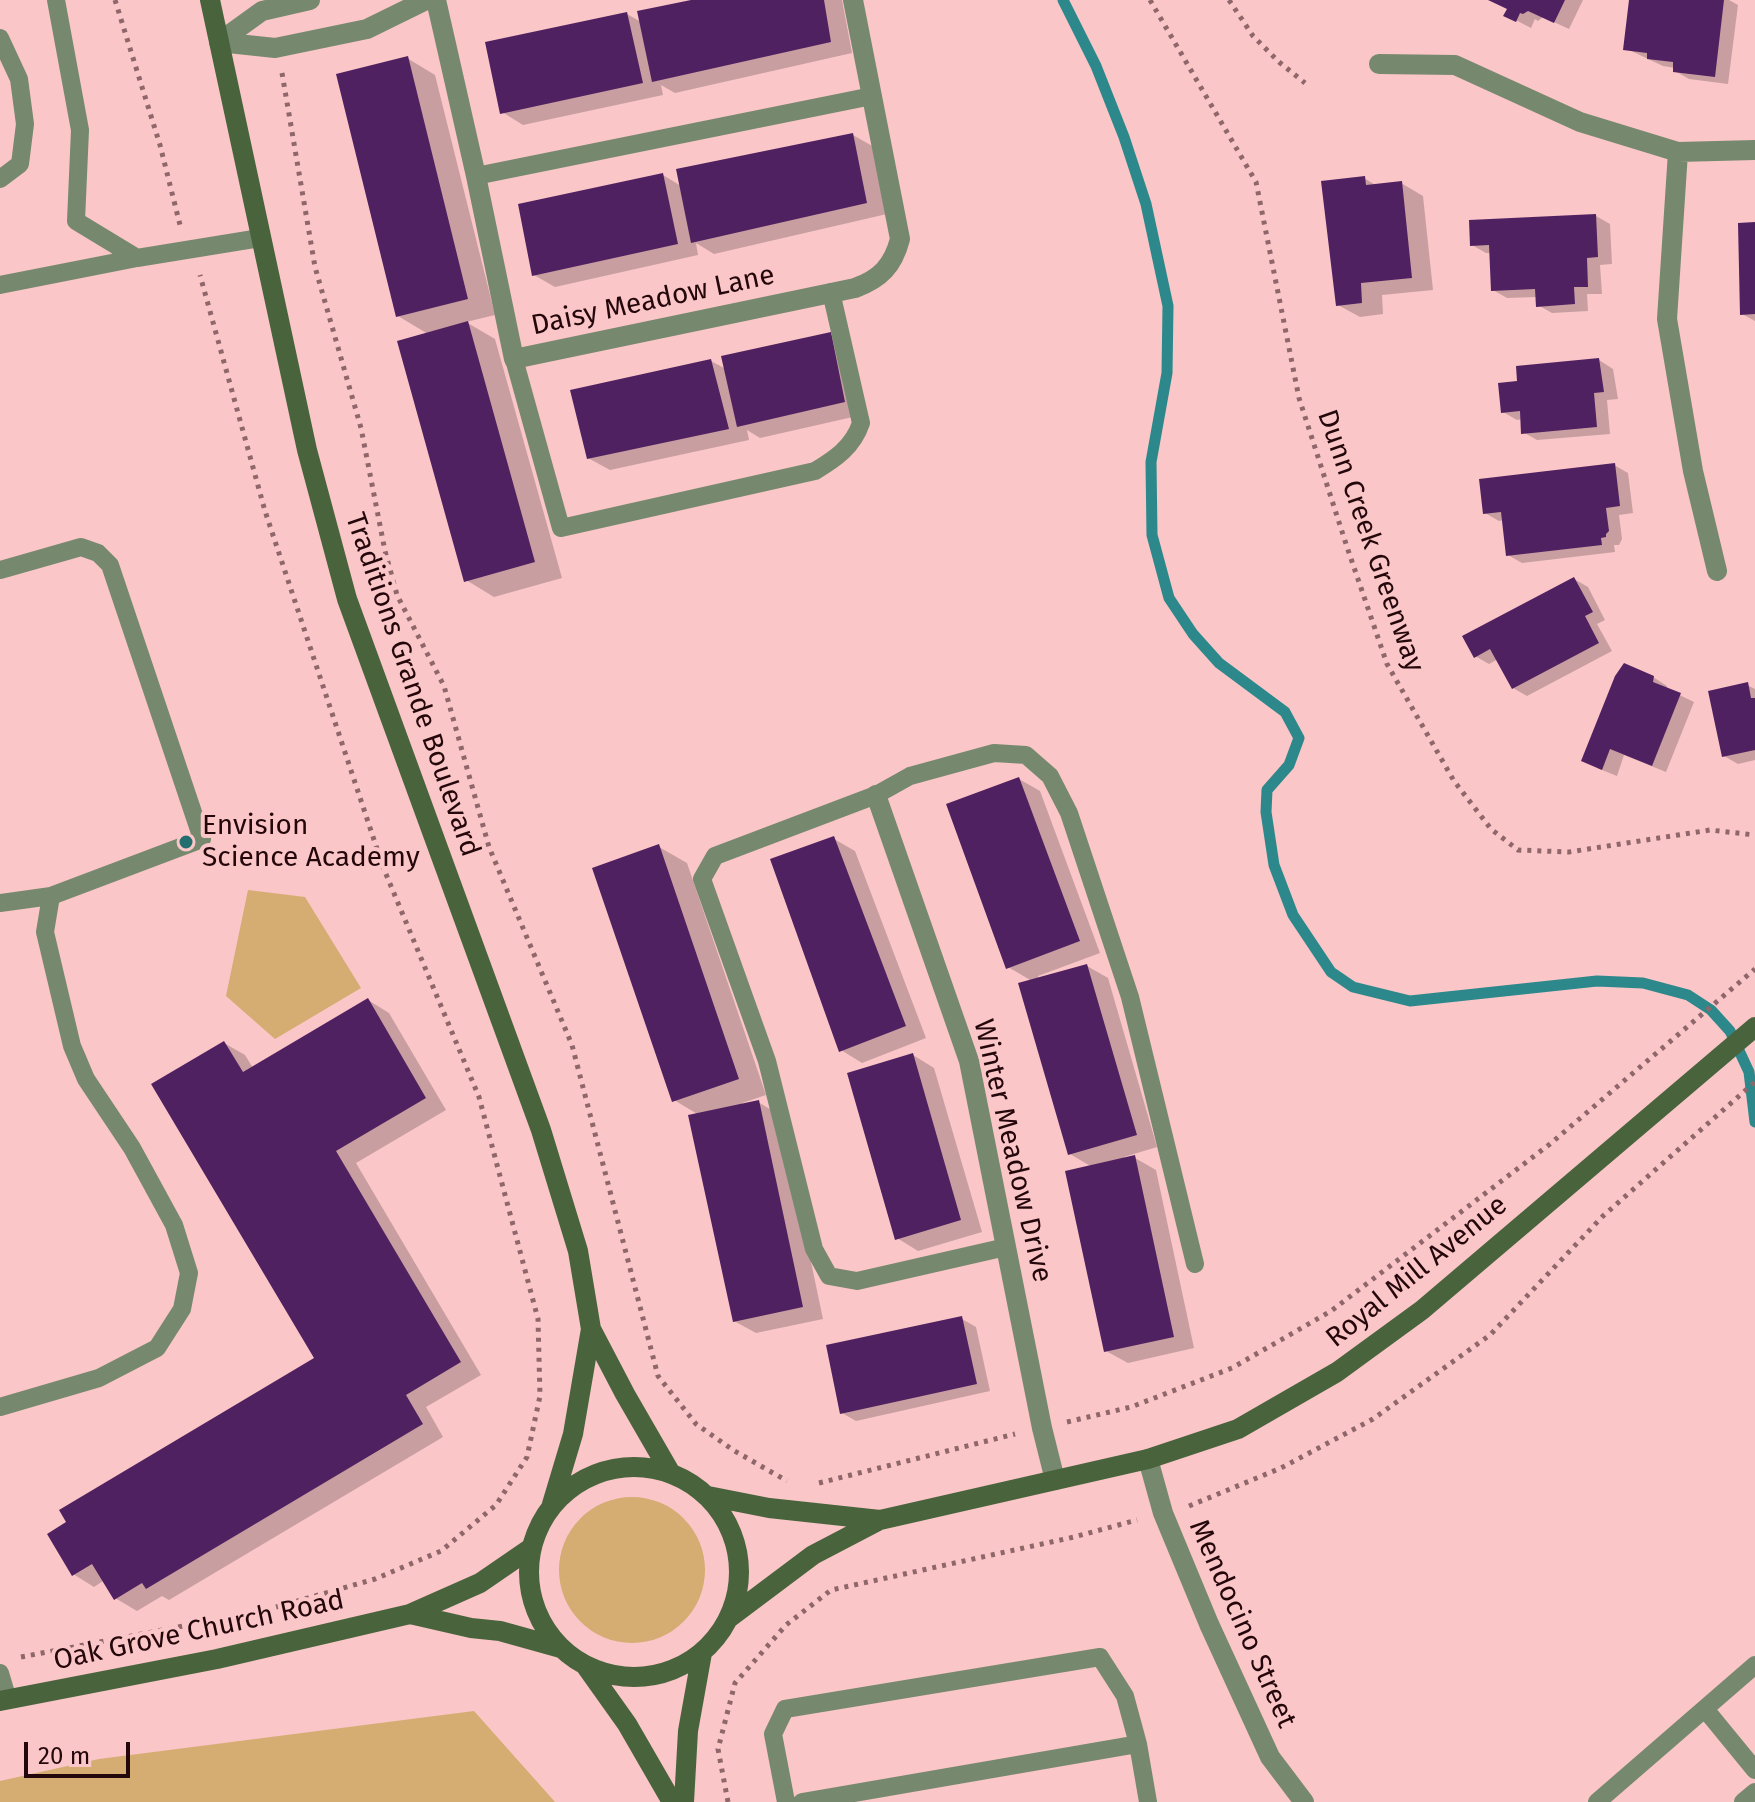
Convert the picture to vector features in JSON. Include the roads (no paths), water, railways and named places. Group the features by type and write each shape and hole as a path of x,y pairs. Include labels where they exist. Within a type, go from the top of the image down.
{"main road":[{"name":"Traditions Grande Boulevard","path":"210,0 307,450 347,599 541,1130 578,1251 591,1329 670,1472"},
{"name":"Royal Mill Avenue","path":"729,1618 813,1555 880,1520 1148,1459 1238,1429 1337,1372 1422,1310 1755,1027"},
{"name":"Traditions Grande Boulevard","path":"551,1508 573,1434 591,1329"},
{"path":"638,1467 670,1472 708,1496 728,1522 738,1553 739,1587 729,1618 702,1653 675,1669 645,1677 614,1675 585,1665 561,1648 544,1627 533,1602 529,1575 531,1548 551,1508 575,1485 605,1471 638,1467"},
{"name":"Royal Mill Avenue","path":"708,1496 769,1508 880,1520"},
{"name":"Oak Grove Church Road","path":"4,1701 217,1659 410,1614 480,1583 531,1548"},
{"name":"Oak Grove Church Road","path":"410,1614 471,1628 500,1631 561,1648"},
{"path":"684,1802 688,1731 702,1653"},
{"path":"585,1665 627,1724 672,1802"}],"street":[{"path":"219,42 262,11 310,0"},
{"path":"219,42 275,48 367,29 426,0"},
{"name":"Daisy Meadow Lane","path":"436,0 514,359 831,292 874,281 886,270 896,256 900,239 853,0"},
{"path":"1379,64 1455,65 1580,122 1678,152 1755,150"},
{"path":"1678,152 1667,319 1693,471 1717,571"},
{"name":"Winter Meadow Drive","path":"876,795 969,1061 1055,1480"},
{"name":"Mendocino Street","path":"1148,1459 1163,1513 1227,1664 1270,1757 1304,1802"}],"lane":[{"path":"56,0 80,130 76,221 137,258"},
{"path":"0,38 19,79 25,124 20,164 0,179"},
{"path":"476,176 872,96"},
{"path":"0,285 260,238"},
{"path":"514,359 561,528 815,471 846,449 856,437 861,423 831,292"},
{"path":"0,570 81,547 98,553 110,565 202,839 51,896 0,903"},
{"path":"1006,1247 857,1281 829,1276 814,1249 767,1061 702,879 715,856 876,795 910,776 994,753 1026,755 1050,776 1069,813 1130,997 1195,1264"},
{"path":"0,1407 99,1378 157,1348 182,1309 189,1273 174,1225 132,1148 86,1079 72,1046 45,932 51,896"},
{"path":"786,1802 773,1734 785,1709 1100,1657 1125,1696 1138,1744 1148,1802"},
{"path":"1597,1802 1755,1665"},
{"path":"0,1673 4,1701"},
{"path":"1705,1709 1755,1770"},
{"path":"802,1802 1138,1744"},
{"path":"1743,1802 1755,1792"}],"waterway":[{"path":"1063,0 1096,66 1124,137 1146,204 1168,306 1167,373 1151,462 1152,535 1169,598 1193,634 1219,663 1285,712 1299,738 1289,765 1267,790 1266,812 1274,865 1293,915 1331,972 1353,987 1410,1001 1597,981 1643,983 1688,995 1711,1010 1730,1031 1749,1072 1755,1122"}],"place":[{"name":"Envision Science Academy","path":"186,842"}]}
